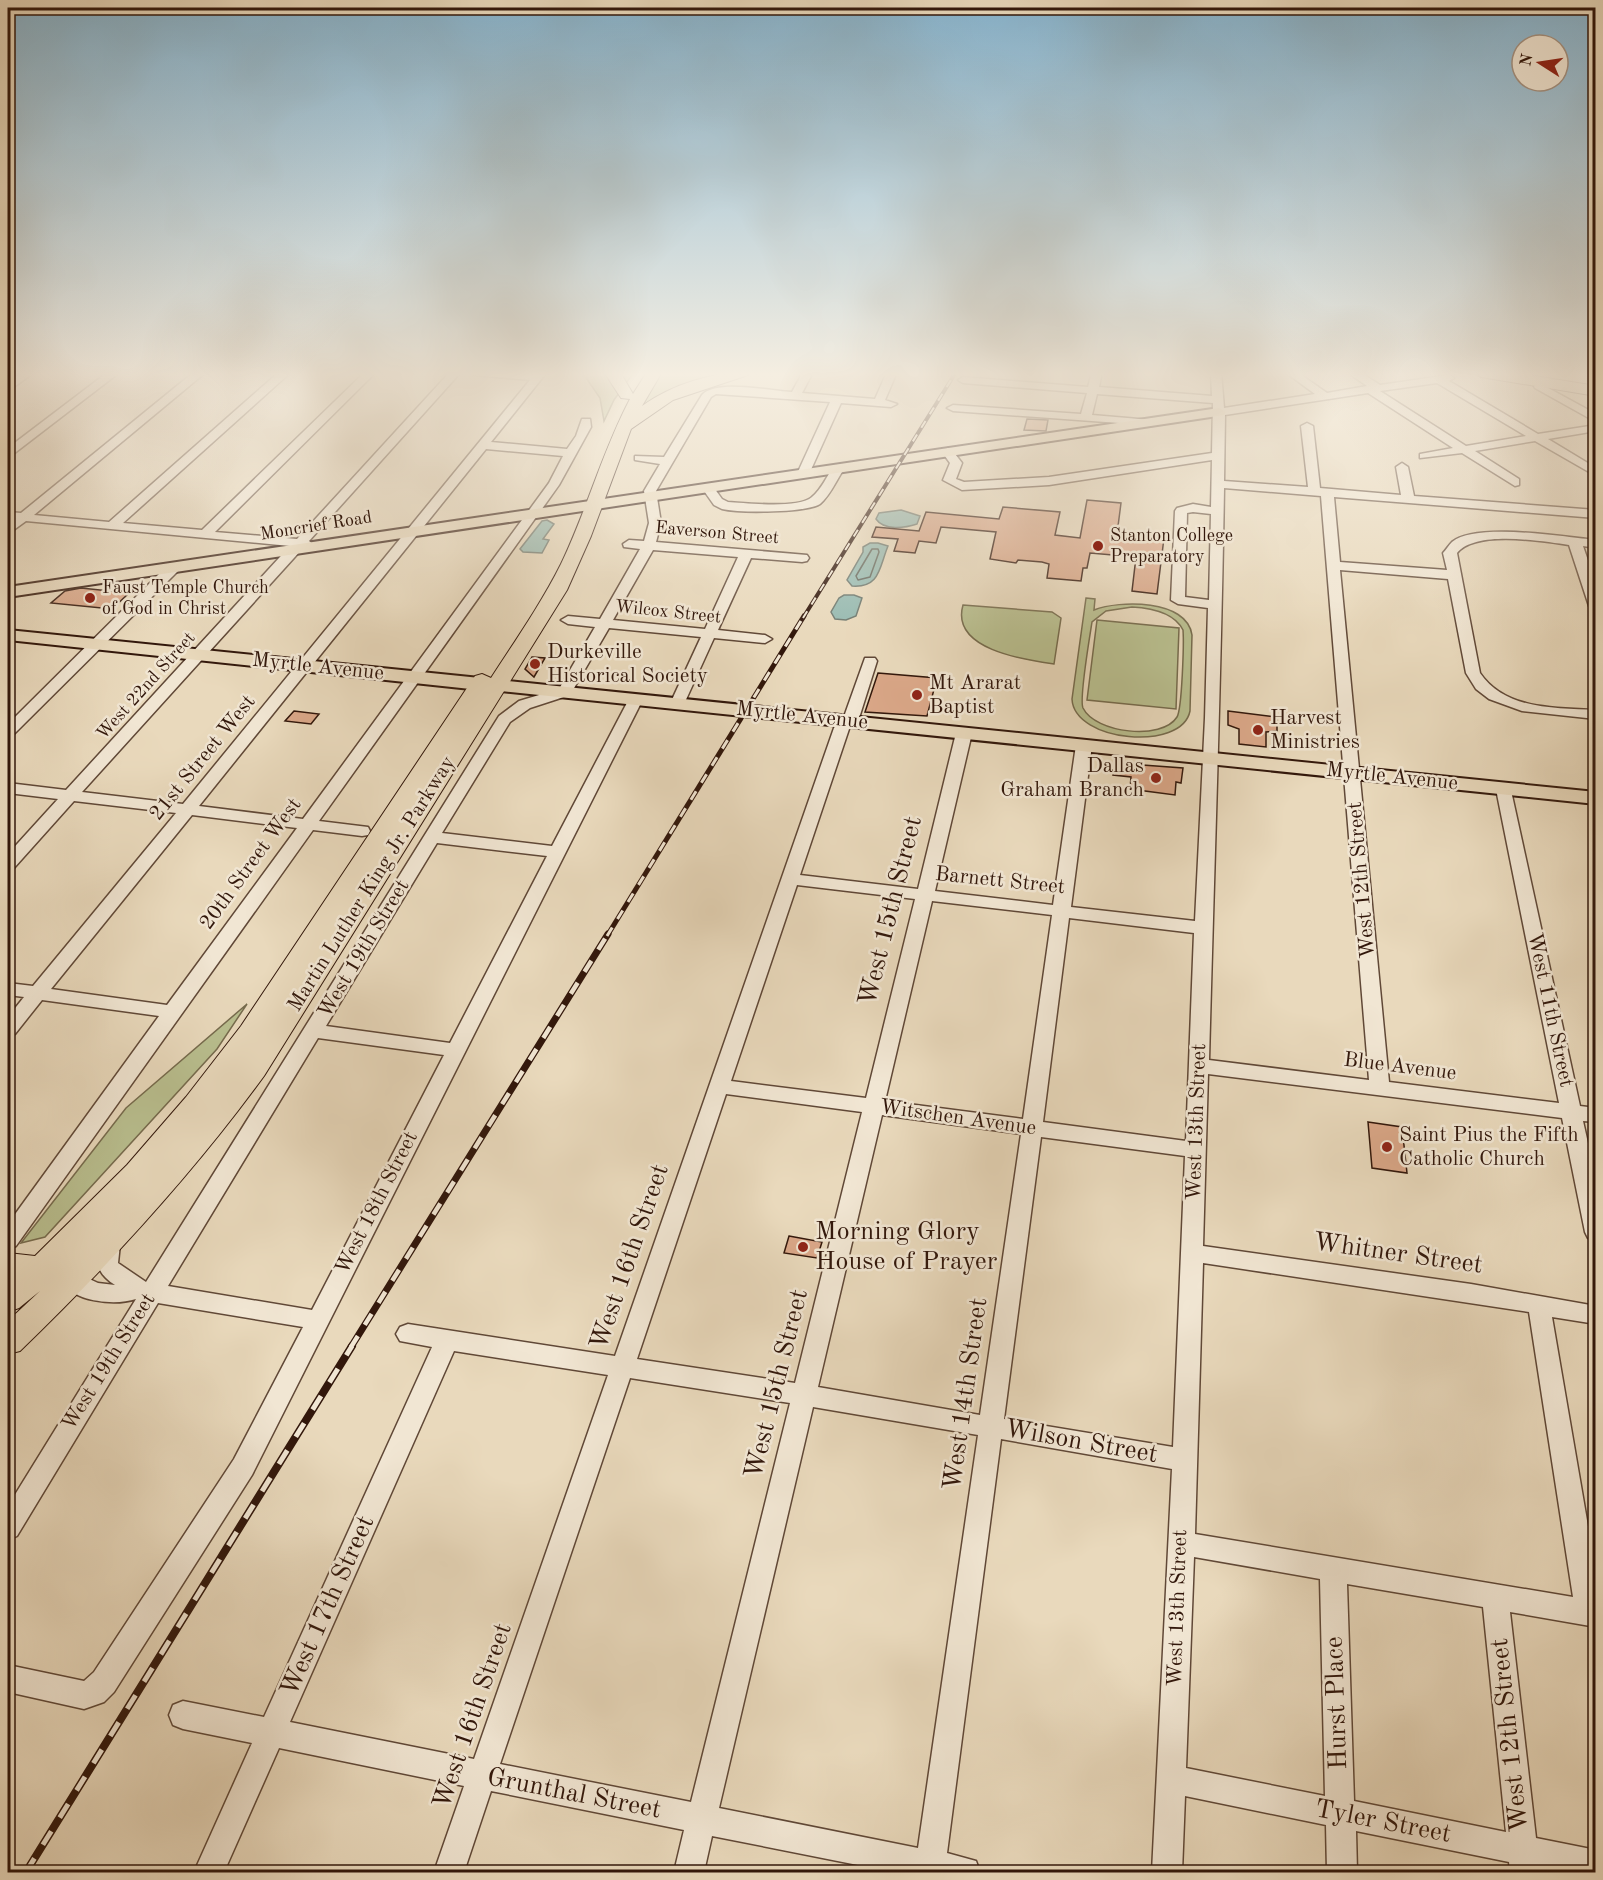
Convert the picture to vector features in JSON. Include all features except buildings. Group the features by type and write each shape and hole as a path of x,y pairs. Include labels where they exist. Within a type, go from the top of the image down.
{"highway":[{"name":"Martin Luther King Jr. Parkway","path":"585,507 597,460"},
{"name":"Martin Luther King Jr. Parkway","path":"8,1341 109,1244 200,1142 254,1069 489,685 585,507 608,460"},
{"name":"Martin Luther King Jr. Parkway","path":"8,1299 42,1270 98,1215 176,1130 210,1088 251,1033 489,685"},
{"path":"72,1280 73,1267 79,1256 176,1130"},
{"path":"8,1265 42,1270 44,1275 37,1294 8,1329"}],"main road":[{"name":"Moncrief Road","path":"8,592 297,547 585,507 898,460"},
{"name":"Myrtle Avenue","path":"8,635 1596,798"}],"street":[{"path":"8,530 93,460"},
{"path":"113,525 187,460"},
{"path":"205,534 281,460"},
{"name":"West 22nd Street","path":"8,864 376,460"},
{"name":"21st Street West","path":"8,1029 306,666 471,460"},
{"name":"20th Street West","path":"8,1240 532,514 568,460"},
{"path":"565,692 649,545 655,523 649,497 667,461 655,460"},
{"path":"803,474 809,460"},
{"path":"954,460 956,463 949,480 951,483 962,486 1050,481 1193,460"},
{"name":"West 13th Street","path":"1167,1872 1185,1460 1216,604 1218,460"},
{"name":"West 12th Street","path":"1314,460 1333,565 1380,1089"},
{"path":"1480,460 1515,482"},
{"path":"1573,460 1596,473"},
{"path":"1402,467 1408,499"},
{"path":"708,488 718,502 726,506 803,506 818,499 838,469"},
{"path":"1218,484 1596,514"},
{"path":"1216,604 1178,600 1181,512 1185,509 1217,511"},
{"path":"8,516 205,534 297,547"},
{"path":"1596,544 1488,535 1460,541 1455,544 1450,553 1473,673 1482,686 1502,699 1527,708 1596,715"},
{"path":"1575,542 1596,606"},
{"name":"Eaverson Street","path":"630,544 802,558"},
{"path":"677,704 746,554"},
{"path":"1333,565 1454,575"},
{"path":"8,732 173,568"},
{"name":"Wilcox Street","path":"568,620 765,639"},
{"name":"West 16th Street","path":"449,1872 842,728 849,721 870,662"},
{"name":"West 19th Street","path":"8,1528 145,1291 314,1031 504,719 530,702 565,692"},
{"name":"West 18th Street","path":"8,1679 84,1695 94,1692 104,1682 243,1467 636,699"},
{"name":"West 15th Street","path":"689,1872 964,733"},
{"name":"West 14th Street","path":"930,1869 1084,745"},
{"path":"8,788 362,831"},
{"name":"West 11th Street","path":"1504,789 1596,1232"},
{"path":"432,837 556,852"},
{"name":"Barnett Street","path":"791,879 1204,928"},
{"path":"8,989 172,1012"},
{"path":"314,1031 455,1050"},
{"name":"Blue Avenue","path":"1199,1066 1596,1116"},
{"name":"Witschen Avenue","path":"719,1086 1196,1150"},
{"path":"109,1244 106,1260 110,1270 117,1278 145,1291 317,1320"},
{"name":"Whitner Street","path":"1192,1253 1471,1293 1596,1315"},
{"path":"72,1280 93,1292 109,1295 145,1291"},
{"path":"1180,1543 1592,1614 1539,1306"},
{"name":"Wilson Street","path":"408,1334 804,1395 1185,1460"},
{"name":"West 17th Street","path":"209,1872 447,1340"},
{"name":"Hurst Place","path":"1333,1569 1342,1872"},
{"name":"West 12th Street","path":"1495,1599 1524,1861"},
{"name":"Grunthal Street","path":"183,1715 702,1820 930,1869 964,1872"},
{"name":"Tyler Street","path":"1171,1779 1341,1814 1524,1861 1596,1865"}],"green space":[{"path":"1086,598 1095,599 1094,610 1119,605 1151,605 1178,614 1187,623 1192,635 1190,711 1183,724 1168,732 1150,737 1108,733 1090,725 1077,714 1072,699","holes":["1132,607 1154,610 1168,615 1183,630 1179,711 1177,717 1169,725 1158,729 1129,731 1114,728 1090,717 1083,708 1082,693 1092,622 1106,611"]},
{"path":"963,605 1052,612 1061,618 1054,664 1009,655 979,642 968,633 962,620"},
{"path":"1097,620 1179,628 1176,709 1087,700"},
{"path":"247,1004 217,1049 45,1237 21,1243 126,1108"}],"water":[{"path":"901,510 920,516 917,524 889,527 876,519 879,513"},
{"path":"547,520 554,524 543,539 549,540 542,553 523,552 520,549 542,521"},
{"path":"870,543 888,546 880,569 868,584 852,586 847,580 863,552 863,547"},
{"path":"844,595 862,598 856,616 846,620 835,619 831,612 839,598"}],"railway":[{"path":"803,618 901,460"},
{"path":"607,936 804,616"},
{"path":"351,1347 608,934"},
{"path":"26,1872 352,1346"}],"place":[{"name":"Stanton College Preparatory","path":"1098,546"},
{"name":"Faust Temple Church of God in Christ","path":"90,598"},
{"name":"Durkeville Historical Society","path":"535,664"},
{"name":"Mt Ararat Baptist","path":"917,695"},
{"name":"Harvest Ministries","path":"1258,730"},
{"name":"Dallas Graham Branch","path":"1156,778"},
{"name":"Saint Pius the Fifth Catholic Church","path":"1387,1147"},
{"name":"Morning Glory House of Prayer","path":"803,1247"}]}
